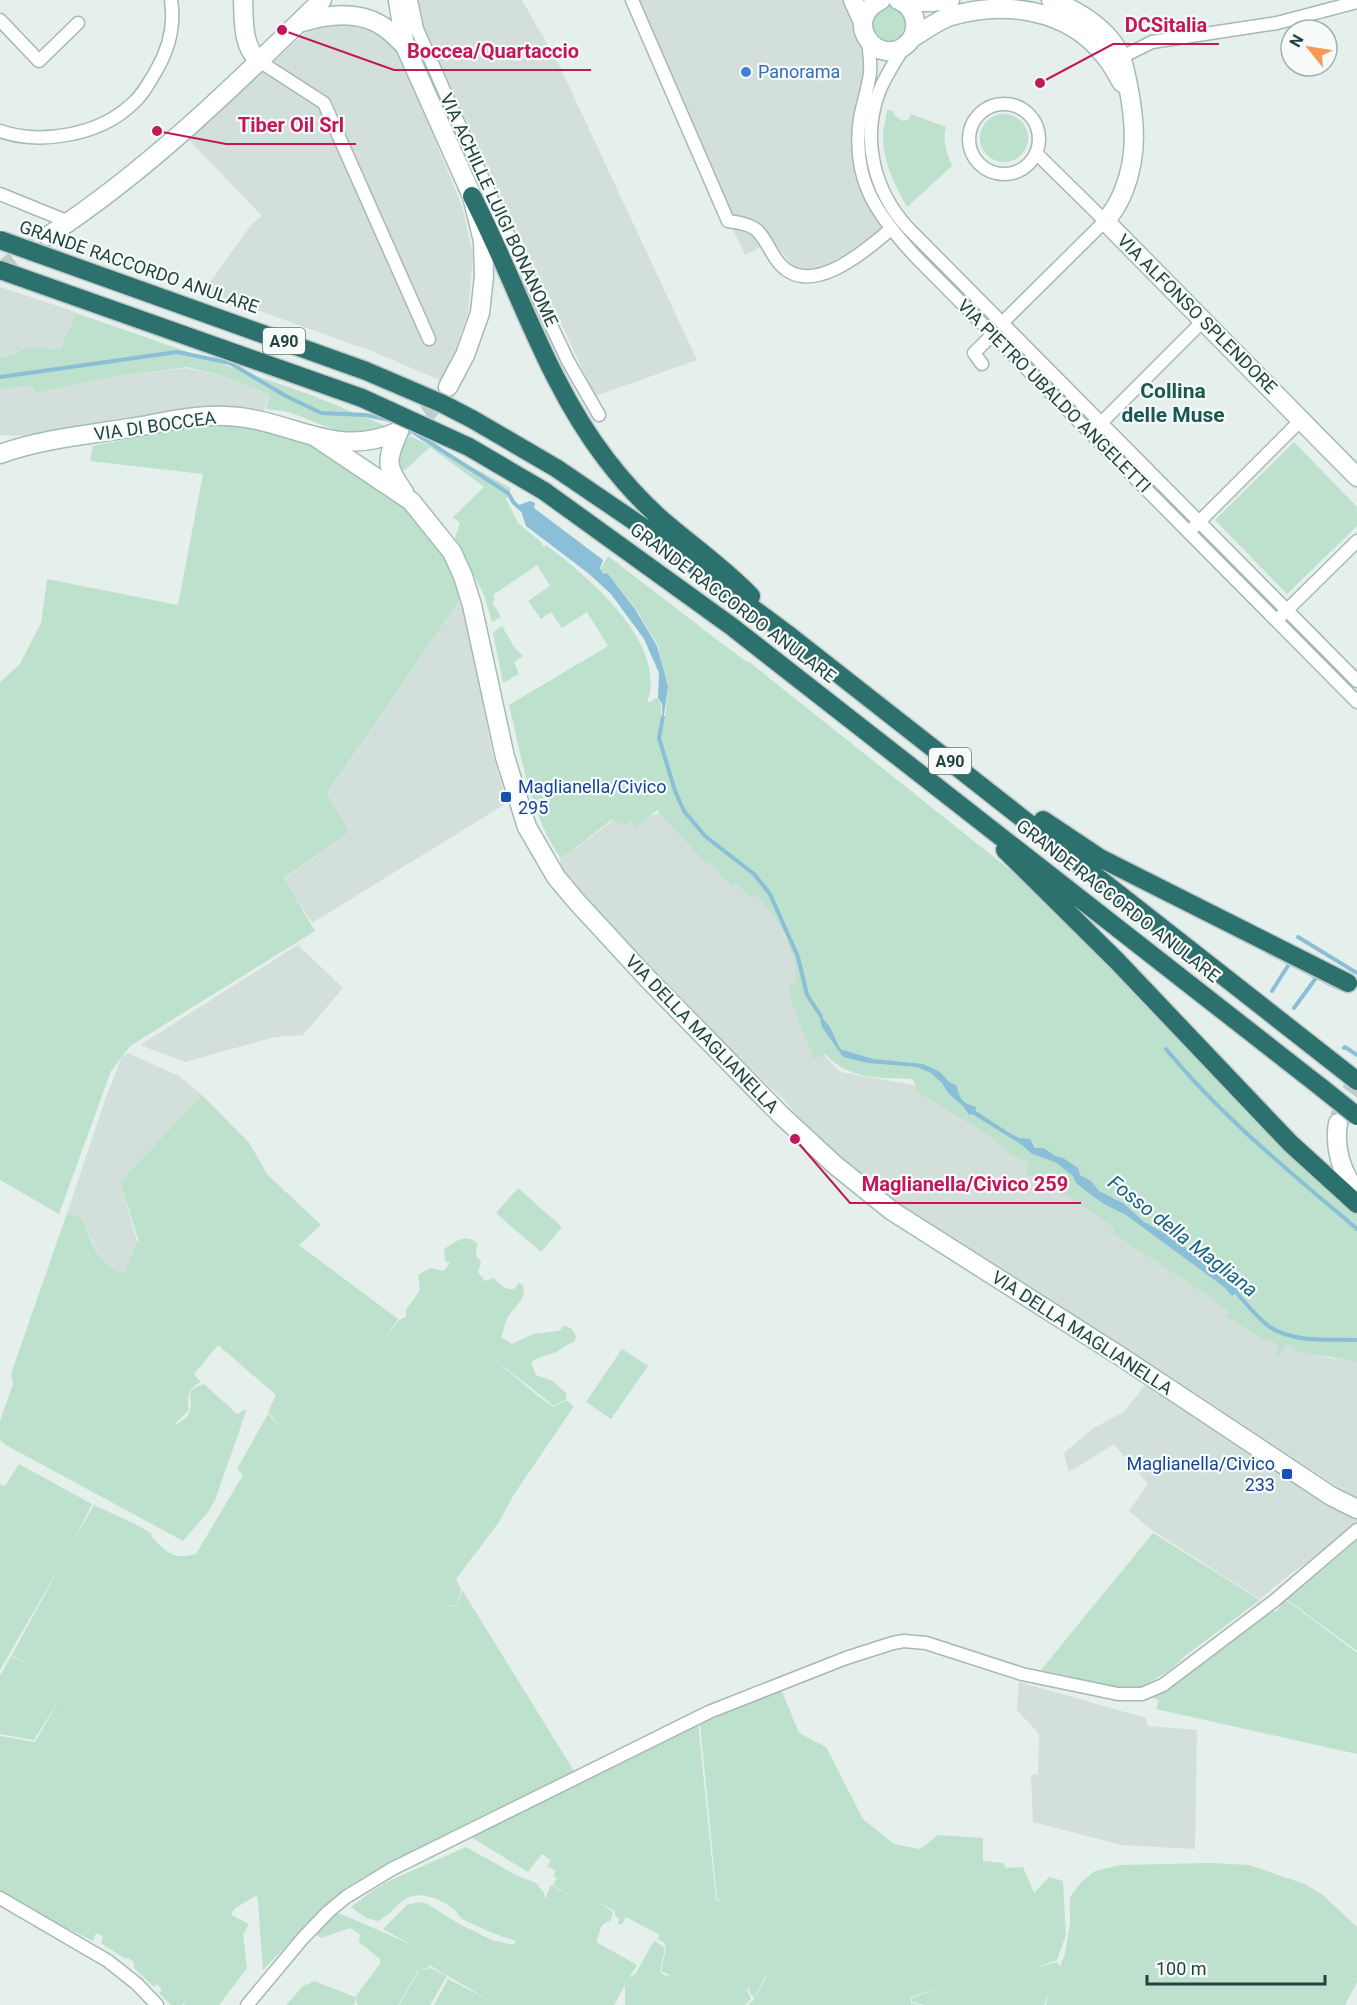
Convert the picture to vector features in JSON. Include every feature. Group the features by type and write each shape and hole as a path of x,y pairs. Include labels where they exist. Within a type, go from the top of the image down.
{"highway":[{"path":"472,196 564,393 606,458 636,494 661,519 727,572 790,636"},
{"name":"GRANDE RACCORDO ANULARE","path":"0,240 366,371 472,418 556,468 653,534 790,636 1357,1081"},
{"name":"GRANDE RACCORDO ANULARE","path":"0,270 362,398 460,443 544,491 640,558 731,626 1357,1116"},
{"path":"989,791 1028,810 1108,862 1348,983"},
{"path":"986,824 1016,862 1117,961 1290,1143 1357,1204"}],"main road":[{"path":"243,0 247,41 251,52 259,61"},
{"path":"48,236 128,178 183,133 322,0"},
{"path":"398,0 405,46 472,196 483,242 483,294 480,313 472,339 448,387"},
{"path":"853,0 863,22 868,41 884,51 896,51 938,22 963,12 995,6 1041,11 1072,26 1116,60"},
{"path":"863,22 871,7 881,0"},
{"path":"901,1 950,0"},
{"path":"1051,0 1068,7 1091,22 1109,38 1130,98 1135,127 1133,159 1129,177 1119,201 1105,221"},
{"path":"901,1 911,10 915,18 915,30 908,43"},
{"path":"298,24 330,15 363,18 384,26 405,46"},
{"name":"VIA ALFONSO SPLENDORE","path":"1105,221 1357,477"},
{"name":"VIA DI BOCCEA","path":"0,454 43,442 212,416 255,419 314,436 358,443 378,440 399,431 388,465 393,477 411,501"},
{"name":"VIA DELLA MAGLIANELLA","path":"314,436 411,501 445,542 464,576 505,758 527,826 556,877 647,978 788,1121 835,1165 892,1211 1107,1348 1331,1496 1357,1509"},
{"name":"VIA DI BOCCEA","path":"0,442 43,442"},
{"path":"1338,1123 1338,1154 1347,1177 1357,1192"}],"street":[{"path":"0,131 31,138 53,138 85,129 125,110 143,92 164,57 172,30 171,0"},
{"name":"VIA ACHILLE LUIGI BONANOME","path":"411,0 417,29 498,213 568,361 599,416"},
{"path":"632,0 728,222 752,226 765,240 783,267 797,275 808,277 819,276 831,271 891,229"},
{"path":"1116,60 1152,42 1277,23 1357,2"},
{"path":"0,20 39,61 78,23"},
{"name":"VIA PIETRO UBALDO ANGELETTI","path":"868,41 870,70 858,134 858,158 871,198 891,229 1357,702"},
{"name":"VIA PIETRO UBALDO ANGELETTI","path":"908,43 882,85 873,113 871,146 878,182 902,222 1357,681"},
{"path":"259,61 324,103 429,339"},
{"path":"1003,103 1016,105 1033,119 1038,130 1039,141 1036,153 1023,168 1013,172 993,172 976,160 969,141 969,131 981,111 1003,103"},
{"name":"VIA ALFONSO SPLENDORE","path":"1036,153 1105,221"},
{"path":"0,194 69,222"},
{"path":"1002,323 1105,221"},
{"path":"1091,433 1203,321"},
{"path":"982,364 974,352 993,334"},
{"path":"1189,532 1301,420"},
{"path":"1276,621 1357,541"},
{"path":"247,2005 315,1924 345,1897 392,1869 709,1712 846,1658 904,1641 926,1643 1022,1674 1063,1684 1118,1694 1142,1694 1163,1685 1274,1601 1357,1530"},
{"path":"0,1898 108,1961 127,1975 157,2005"}],"shaded area":[{"path":"419,0 522,0 560,67 697,360 595,396 422,26"},
{"path":"624,0 844,0 866,57 851,134 856,176 882,230 821,270 795,269 773,241 745,255"},
{"path":"349,24 375,32 399,52 462,206 473,255 468,313 444,382 374,352 204,291 251,225 262,216 188,139 314,25"},
{"path":"0,287 76,312 60,349 27,347 0,359"},
{"path":"186,368 219,375 270,395 264,411 226,406 191,407 47,434 0,435 0,389 32,385 36,393 106,378"},
{"path":"462,597 492,751 507,803 312,923 284,879 349,832 327,795"},
{"path":"666,811 746,889 768,903 790,947 800,994 814,1037 825,1056 840,1072 919,1086 1085,1203 1275,1344 1290,1345 1329,1358 1357,1361 1357,1499 895,1204 840,1157 723,1042 615,931 561,867 560,860 624,812 647,817"},
{"path":"298,945 343,988 303,1035 275,1037 185,1062 140,1045"},
{"path":"128,1053 179,1076 202,1095 120,1182 137,1241 125,1274 107,1266 81,1219 67,1213 105,1100 122,1057"},
{"path":"1147,1382 1357,1516 1357,1527 1293,1572 1260,1599 1153,1531 1129,1511 1148,1484 1114,1444 1069,1472 1064,1453 1092,1429 1125,1411"},
{"path":"1019,1682 1146,1718 1148,1726 1197,1730 1195,1849 1122,1845 1033,1822 1031,1775 1038,1774 1039,1734 1017,1710"}],"green space":[{"path":"887,4 894,4 905,11 910,31 895,46 875,41 870,15"},
{"path":"887,110 893,111 894,115 903,121 909,119 911,114 946,127 945,142 952,166 907,207 885,156 883,135"},
{"path":"1004,114 1021,121 1028,138 1021,155 1004,162 987,155 980,138 987,121"},
{"path":"76,313 314,396 386,426 374,432 361,434 335,430 284,411 266,409 270,395 220,375 187,367 106,378 36,393 32,385 0,389 0,359 28,347 60,349"},
{"path":"203,424 232,424 270,431 309,445 379,480 420,511 468,588 327,794 349,832 284,878 315,931 130,1046 111,1071 59,1214 0,1180 0,682 20,664 41,623 47,579 178,605 203,474 90,461 93,446"},
{"path":"410,436 511,488 506,499 518,523 541,542 543,547 546,545 602,593 636,635 646,658 651,680 647,703 657,698 661,704 662,722 665,721 668,683 658,646 636,609 608,574 603,572 601,568 608,556 703,631 748,661 1034,889 1357,1211 1357,1362 1297,1351 1288,1344 1279,1356 1275,1354 1278,1346 1226,1316 1229,1312 1210,1297 1113,1233 1115,1229 1074,1200 1026,1173 1028,1162 1010,1154 991,1137 918,1092 913,1079 877,1078 855,1073 844,1069 825,1054 814,1059 793,1006 789,985 797,983 795,969 789,945 779,924 756,895 751,898 736,883 732,886 708,861 705,862 657,810 636,828 630,820 624,825 620,821 617,823 611,820 561,859 550,841 534,804 509,705 608,646 587,612 562,628 551,612 541,619 528,601 550,586 537,565 493,595 495,600 492,602 501,617 492,622 484,595 455,538 460,523 453,517 484,487 430,447 405,470 399,472 395,462 400,447"},
{"path":"1294,442 1357,507 1357,526 1287,594 1215,520"},
{"path":"502,626 514,647 523,656 514,662 519,674 503,683 493,633"},
{"path":"202,1095 250,1144 267,1174 321,1225 299,1245 398,1319 384,1340 399,1320 406,1317 406,1310 420,1290 418,1275 430,1268 444,1271 450,1263 445,1261 444,1249 464,1239 477,1243 476,1256 481,1262 478,1272 485,1281 494,1278 508,1289 514,1289 519,1283 523,1285 523,1295 507,1319 501,1337 512,1344 533,1334 559,1331 564,1326 574,1332 576,1337 574,1342 531,1362 536,1375 553,1381 566,1393 566,1399 554,1406 493,1358 554,1407 566,1400 574,1406 513,1496 499,1522 456,1579 461,1589 457,1605 446,1607 457,1606 462,1590 574,1771 511,1805 363,1877 333,1898 263,1970 257,1895 234,1909 231,1915 249,1924 243,1934 247,1968 219,2005 185,2005 183,2003 182,2005 171,2005 159,1993 162,1990 157,1984 154,1987 134,1968 134,1962 101,1943 103,1936 96,1933 93,1941 46,1918 0,1891 0,1736 35,1742 61,1697 34,1740 0,1734 0,1676 11,1656 25,1662 12,1655 62,1563 0,1670 0,1484 5,1486 19,1464 92,1504 73,1542 94,1505 152,1534 151,1536 171,1554 188,1556 196,1554 243,1475 237,1469 268,1414 283,1430 268,1412 276,1395 218,1345 194,1374 201,1382 191,1390 188,1397 189,1410 176,1425 189,1413 190,1394 193,1389 204,1384 237,1414 247,1409 215,1500 208,1512 183,1541 6,1445 0,1440 0,1421 13,1384 11,1374 67,1213 81,1218 102,1260 116,1271 125,1273 137,1241 139,1242 120,1182"},
{"path":"518,1188 562,1227 541,1252 496,1213"},
{"path":"622,1349 648,1366 611,1419 586,1402"},
{"path":"1357,1531 1357,1651 1285,1598"},
{"path":"1153,1533 1260,1600 1185,1656 1170,1670 1144,1686 1124,1689 1041,1670"},
{"path":"1285,1599 1357,1653 1357,1754 1156,1709 1159,1701 1151,1696 1263,1612 1277,1611"},
{"path":"781,1689 799,1733 826,1747 863,1819 894,1844 920,1849 938,1835 983,1838 983,1861 1003,1863 1006,1868 1023,1867 1034,1893 1049,1877 1063,1881 1066,1935 1057,1960 1034,1968 1057,1962 1060,1966 1044,2005 925,2005 912,2002 911,1998 939,1988 910,1997 911,2003 920,2005 748,2005 754,1999 766,1978 769,1978 765,1977 754,1998 749,1991 751,1988 747,1990 751,1999 745,2005 625,2005 625,1986 628,1980 614,2005 434,2005 448,1979 489,2000 431,1966 431,1963 429,1967 419,1971 408,1963 418,1971 398,2005 358,2005 355,1997 380,1964 380,1959 359,1942 360,1934 350,1928 321,1938 311,1932 332,1912 412,1945 383,1929 407,1905 419,1902 427,1904 459,1924 492,1940 513,1945 516,1941 464,1920 451,1907 429,1897 412,1896 378,1921 366,1918 351,1907 391,1880 466,1847 518,1876 536,1883 544,1893 545,1899 551,1885 574,1898 553,1885 557,1878 553,1876 556,1871 547,1866 551,1860 542,1854 528,1872 468,1835 698,1723 716,1900 722,1901 717,1899 700,1724","holes":["597,1902 615,1911 615,1916 621,1925 626,1917 660,1935 657,1939 665,1943 666,1949 661,1971 670,1975 666,1976 660,1972 665,1948 655,1941 636,1973 629,1978 637,1965 596,1942 602,1925 611,1920 613,1912"]},
{"path":"1211,1863 1249,1865 1305,1884 1324,1896 1357,1927 1357,1982 1345,2005 1046,2005 1065,1954 1070,1924 1070,1897 1081,1882 1095,1871 1120,1865"},
{"path":"431,1968 447,1976 430,2005 399,2005 419,1971"},
{"path":"314,1981 355,1997 355,2004 286,2005 304,1985"}],"water":[{"path":"530,501 535,503 534,508 603,560 600,568 603,573 608,574 635,609 657,646 668,686 663,722 662,704 658,698 659,673 644,639 611,594 588,573 526,526 519,505"},
{"path":"819,1014 830,1027 840,1049 873,1059 923,1064 940,1072 950,1083 956,1085 962,1099 976,1107 976,1111 1019,1138 1030,1139 1035,1148 1044,1148 1078,1168 1080,1175 1091,1181 1099,1191 1123,1203 1144,1222 1172,1237 1225,1278 1237,1284 1239,1291 1232,1296 1224,1287 1126,1215 1090,1194 1076,1183 1073,1176 1055,1162 1032,1154 1022,1145 972,1114 969,1115 931,1073 917,1067 868,1063 843,1057 822,1027"}],"waterway":[{"name":"Fosso della Magliana","path":"0,377 177,352 230,363 284,395 321,413 366,415 390,420"},
{"name":"Fosso della Magliana","path":"407,428 508,493 522,510"},
{"name":"Fosso della Magliana","path":"663,717 659,738 675,791 684,811 705,836 754,874 770,894 798,957 807,995 821,1016"},
{"path":"1298,937 1357,973"},
{"path":"1267,952 1340,989"},
{"path":"1272,991 1289,964"},
{"path":"1294,1008 1316,978"},
{"path":"1344,1048 1357,1055"},
{"path":"1166,1049 1233,1121 1357,1229"},
{"name":"Fosso della Magliana","path":"1234,1290 1260,1319 1279,1332 1301,1338 1357,1340"}],"tunnel":[{"path":"0,271 48,236"},
{"path":"403,429 428,412 447,390"},
{"path":"1339,1117 1347,1096 1357,1082"}],"place":[{"name":"Boccea/Quartaccio","path":"282,30"},
{"name":"Panorama","path":"746,72"},
{"name":"DCSitalia","path":"1040,83"},
{"name":"Tiber Oil Srl","path":"157,131"},
{"name":"Maglianella/Civico 295","path":"506,797"},
{"name":"Maglianella/Civico 259","path":"795,1139"},
{"name":"Maglianella/Civico 233","path":"1287,1474"}],"district":[{"name":"Collina delle Muse","path":"1173,403"}]}
